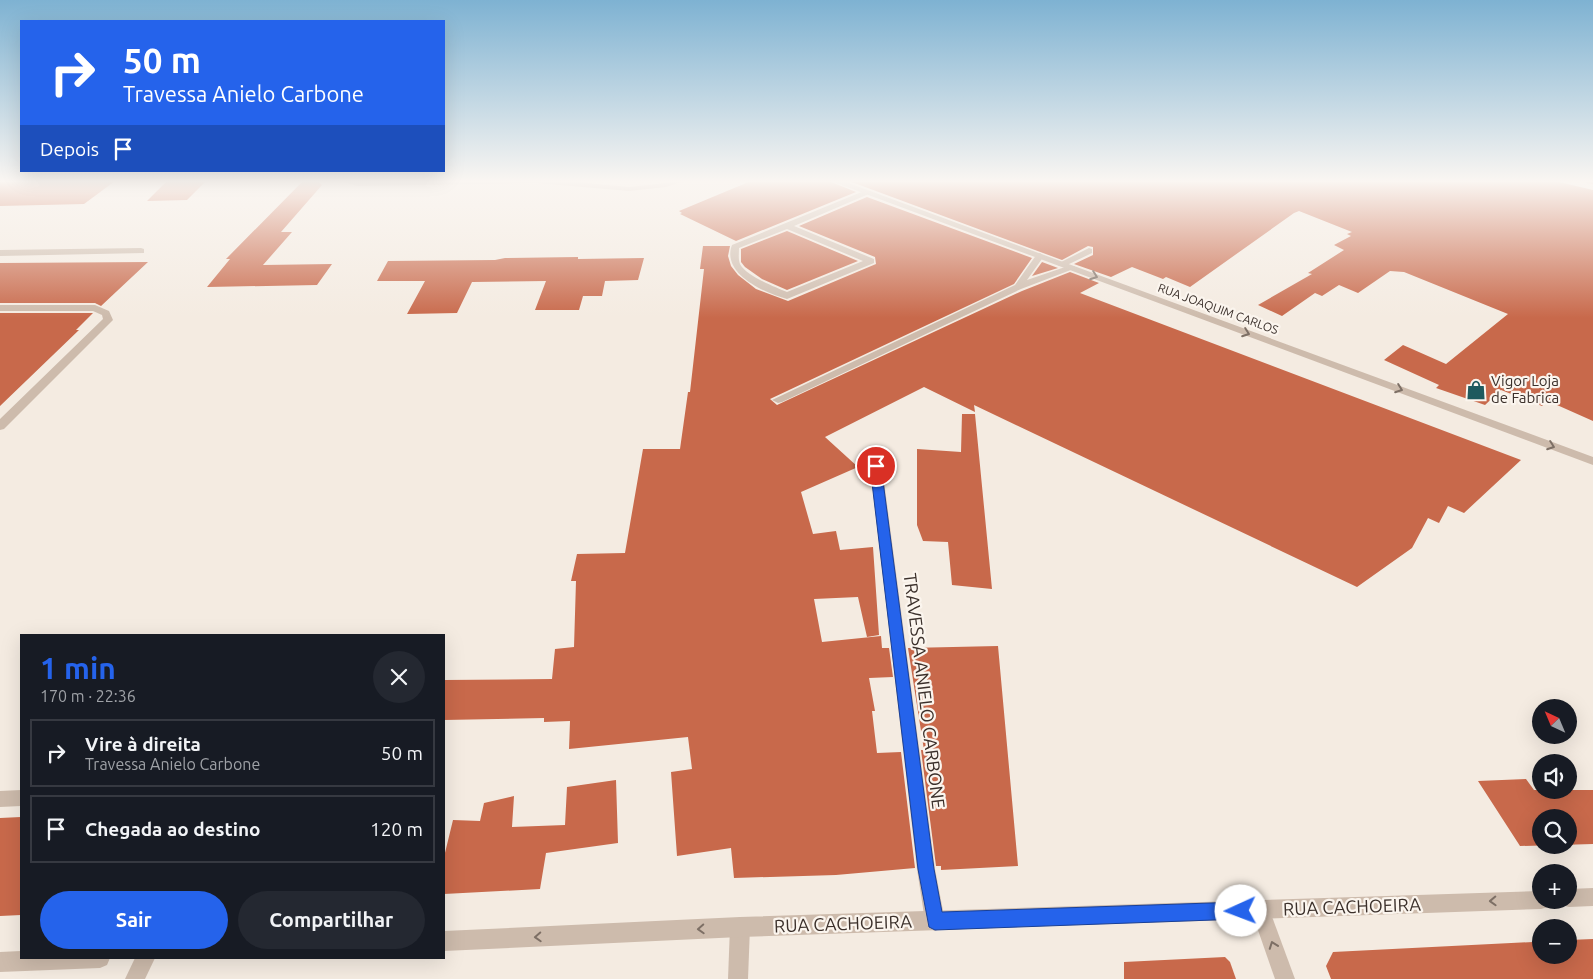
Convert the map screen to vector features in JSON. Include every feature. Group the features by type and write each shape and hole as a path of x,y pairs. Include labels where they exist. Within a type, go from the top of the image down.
{"street":[{"path":"785,227 735,247 735,264 739,270 788,296 871,261 789,227"},
{"name":"RUA JOAQUIM CARLOS","path":"960,227 1593,461"},
{"path":"0,253 141,251"},
{"path":"778,400 1018,287 1067,266 1089,251"},
{"path":"1018,287 1040,256"},
{"path":"0,308 95,308 106,313 108,320 0,426"},
{"name":"TRAVESSA ANIELO CARBONE","path":"876,466 926,869 935,921"},
{"path":"0,799 20,798"},
{"path":"1577,898 1593,897"},
{"name":"RUA CACHOEIRA","path":"445,941 740,927 1532,900"},
{"path":"1260,910 1285,979"},
{"path":"738,979 740,927"},
{"path":"0,962 75,959"},
{"path":"135,979 145,959"}],"building":[{"path":"258,227 286,227 281,232 292,232 263,265 332,264 317,285 207,287 230,259 226,259"},
{"path":"706,227 771,227 736,241"},
{"path":"801,227 947,227 1032,258 1014,284 770,399 777,405 1022,291 1070,272 1099,283 1080,293 1521,460 1464,513 1448,506 1439,523 1428,518 1412,548 1357,587 974,405 975,412 924,387 825,437 858,467 801,492 813,534 836,531 840,550 873,547 879,635 867,637 858,597 814,599 822,642 881,636 882,648 889,648 893,677 869,678 875,711 872,711 877,753 901,752 915,868 836,875 734,878 731,848 677,856 671,772 692,769 688,737 569,749 570,721 544,722 544,718 445,720 445,680 552,679 555,649 574,647 576,581 571,581 577,554 625,553 643,449 680,449 688,392 690,392 704,269 700,269 703,246 730,246 728,256 731,266 738,275 756,289 788,301 876,264 875,257"},
{"path":"972,227 1275,227 1190,287 1166,277 1163,279 1132,267 1111,277 1074,264 1093,255 1093,247 1088,246 1062,260"},
{"path":"1339,227 1593,227 1593,421 1548,401 1542,406 1501,390 1485,405 1436,388 1439,385 1384,360 1403,345 1446,364 1508,314 1404,272 1390,271 1358,293 1339,285 1322,296 1315,293 1282,316 1258,305 1312,274 1308,273 1344,250 1334,245 1351,236 1347,234 1352,232"},
{"path":"787,231 858,261 787,290 762,279 741,262 741,249"},
{"path":"578,257 578,259 644,258 638,280 605,281 602,296 583,296 579,310 535,310 546,281 472,282 457,313 407,314 425,281 377,281 388,261"},
{"path":"148,262 101,306 95,303 0,303 0,263"},
{"path":"1042,262 1058,268 1032,276"},
{"path":"0,313 93,313 76,330 79,330 0,406"},
{"path":"962,414 975,414 992,589 952,585 948,542 923,541 917,525 917,449 961,452"},
{"path":"998,646 1018,866 941,870 941,866 936,866 921,750 924,750 908,648"},
{"path":"1526,779 1532,787 1532,799 1577,799 1577,790 1593,790 1593,844 1577,845 1577,809 1532,809 1532,846 1520,846 1478,781"},
{"path":"616,780 618,843 546,853 540,889 445,894 445,853 453,820 480,821 484,803 514,796 512,827 565,825 567,787"},
{"path":"20,817 20,915 0,916 0,818"},
{"path":"1593,939 1593,979 1331,979 1326,966 1333,952 1532,942 1532,964 1577,964 1577,940"},
{"path":"1225,957 1230,962 1236,979 1124,979 1124,962"}],"place":[{"name":"Vigor Loja de Fabrica","path":"1476,390"}],"route":[{"path":"876,466 926,869 935,921 1241,911"}]}
